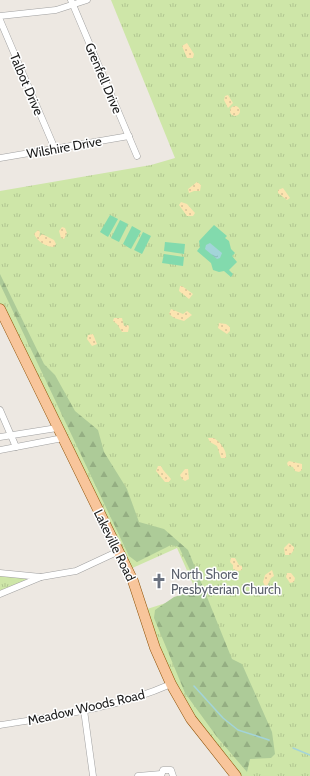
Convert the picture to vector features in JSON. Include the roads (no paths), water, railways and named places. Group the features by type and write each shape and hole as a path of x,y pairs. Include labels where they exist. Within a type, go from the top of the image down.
{"main road":[{"name":"Lakeville Road","path":"0,309 133,581 155,648 170,684 194,723 236,776"}],"street":[{"path":"0,16 56,10 72,3 87,0"},
{"name":"Grenfell Drive","path":"72,3 137,156"},
{"name":"Talbot Drive","path":"0,20 55,149"},
{"name":"Wilshire Drive","path":"0,158 129,136"},
{"path":"0,410 16,447"},
{"path":"0,437 58,428"},
{"path":"0,450 63,438"},
{"path":"0,594 41,577 76,571 119,551"},
{"path":"0,573 41,577"},
{"name":"Meadow Woods Road","path":"0,725 84,710 133,698 170,684"},
{"path":"84,710 93,776"},
{"path":"138,776 160,775 165,769 169,769 173,776"}],"water":[{"path":"210,243 222,253 220,258 217,259 205,249 206,245"}],"waterway":[{"path":"194,686 223,718 238,730 269,740"},
{"path":"293,748 310,755"}],"place":[{"name":"North Shore Presbyterian Church","path":"159,581"}]}
